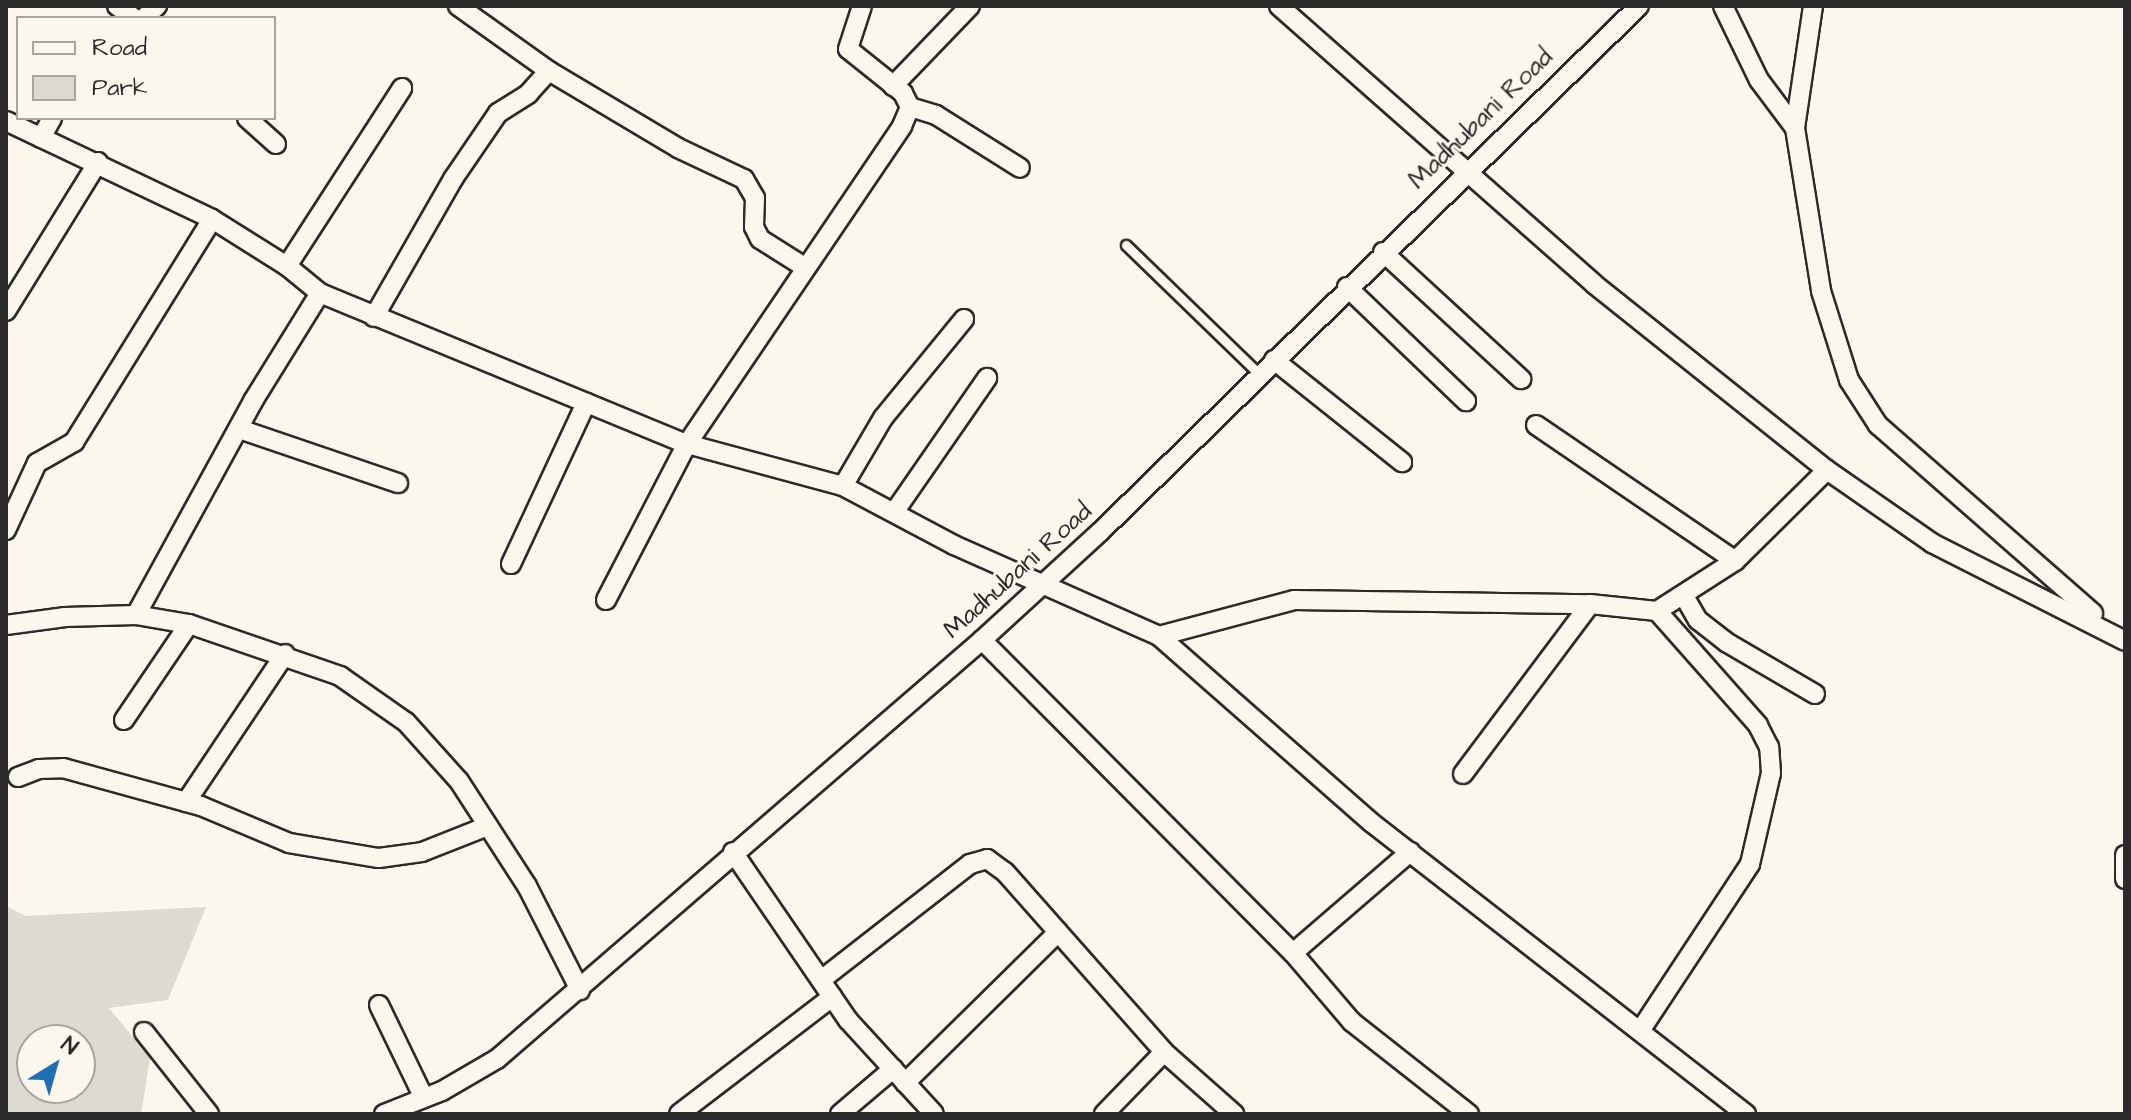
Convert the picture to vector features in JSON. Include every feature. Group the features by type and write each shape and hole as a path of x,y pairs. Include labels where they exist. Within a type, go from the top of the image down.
{"street":[{"path":"458,6 549,71 678,148 744,179 755,198 754,227 760,239 806,268"},
{"path":"862,6 848,49 893,86 910,107 936,115 1020,168"},
{"path":"893,86 970,6"},
{"path":"1279,6 1470,169 1594,284 1827,470 1932,543 2119,636"},
{"name":"Madhubani Road","path":"386,1114 424,1098 497,1059 982,640 1639,6"},
{"path":"1723,6 1759,80 1795,128"},
{"path":"1813,6 1795,128 1821,291 1849,380 1878,425 2119,636"},
{"path":"374,317 453,179 498,113 528,94 549,71"},
{"path":"287,266 402,88"},
{"path":"606,600 687,444 910,107"},
{"path":"41,138 51,120"},
{"path":"249,120 276,144"},
{"path":"6,121 98,162 212,219 287,266 320,293 687,444 843,486 954,545 1045,582 1159,636 1410,852 1746,1114"},
{"path":"6,311 98,162"},
{"path":"6,530 37,463 74,442 212,219"},
{"path":"1383,252 1521,379"},
{"path":"1347,287 1466,401"},
{"path":"136,615 239,429 320,293"},
{"path":"843,486 883,418 964,319"},
{"path":"1274,360 1402,462"},
{"path":"895,511 987,378"},
{"path":"511,564 586,403"},
{"path":"1536,425 1735,561"},
{"path":"239,429 398,483"},
{"path":"1159,636 1294,600 1590,604 1657,611 1735,561 1827,470"},
{"path":"1684,596 1698,620 1726,642 1815,694"},
{"path":"1463,774 1590,604"},
{"path":"1640,1031 1750,864 1771,773 1769,747 1758,725 1657,611"},
{"path":"6,626 65,617 136,615 189,624 285,654 340,676 406,722 459,781 527,886 580,990"},
{"path":"124,720 189,624"},
{"path":"982,640 1293,953 1352,1022 1469,1114"},
{"path":"186,802 285,654"},
{"path":"18,777 39,769 63,768 186,802 289,843 379,858 422,852 488,826"},
{"path":"733,852 832,997 934,1114"},
{"path":"1293,953 1410,852"},
{"path":"2125,855 2125,879"},
{"path":"821,980 978,860 995,863 1164,1052 1234,1114"},
{"path":"840,1114 899,1076 1058,932"},
{"path":"679,1114 832,997"},
{"path":"379,1005 424,1098"},
{"path":"144,1032 209,1114"},
{"path":"1104,1114 1164,1052"}],"lane":[{"path":"1126,245 1259,374"}],"green space":[{"path":"6,906 26,916 206,907 168,1000 109,1008 150,1058 141,1114 6,1114"}]}
